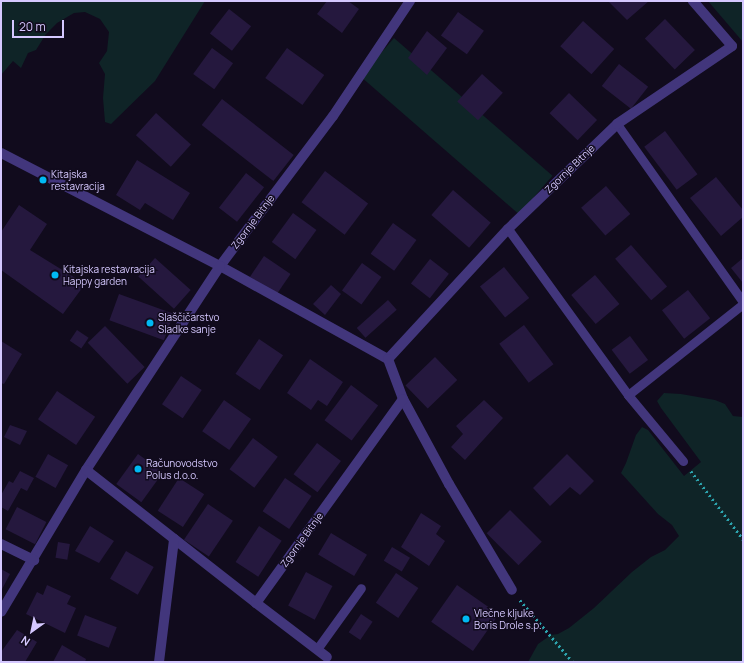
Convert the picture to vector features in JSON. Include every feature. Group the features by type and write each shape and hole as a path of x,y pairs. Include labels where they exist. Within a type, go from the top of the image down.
{"street":[{"name":"Zgornje Bitnje","path":"1,612 34,560 86,470 220,266 333,116 410,1"},
{"name":"Zgornje Bitnje","path":"388,359 508,229 617,124 732,46 693,1"},
{"path":"1,153 220,266 388,359 403,399 449,484 512,590"},
{"name":"Zgornje Bitnje","path":"256,603 403,399"},
{"path":"86,470 256,603 327,656"},
{"path":"159,662 174,539"},
{"path":"1,544 34,560"}],"lane":[{"path":"617,124 743,303 628,395"},
{"path":"508,229 628,395 683,461"},
{"path":"317,649 361,588"}],"path":[{"path":"683,461 743,539"},
{"path":"512,590 573,662"}],"green space":[{"path":"1,1 205,1 155,81 111,124 105,122 103,98 105,74 99,63 107,51 109,32 100,19 85,12 74,13 57,23 46,34 36,50 28,53 21,68 13,61 1,75"},
{"path":"708,1 743,1 743,42"},
{"path":"394,38 552,176 519,214 361,76"},
{"path":"664,393 681,394 715,400 725,404 733,416 743,417 743,662 528,662 538,644 551,635 558,634 569,628 594,608 632,572 651,557 665,550 679,536 672,525 658,514 621,473 636,435 642,427 648,430 684,476 701,462 657,401"}],"building":[{"path":"327,1 348,1 359,9 342,33 317,14"},
{"path":"608,1 649,1 627,20"},
{"path":"229,9 251,26 232,51 210,33"},
{"path":"458,12 484,31 467,54 441,35"},
{"path":"665,19 695,50 675,69 645,38"},
{"path":"583,21 614,49 591,74 560,46"},
{"path":"427,31 447,48 427,75 408,58"},
{"path":"212,48 233,63 214,89 193,74"},
{"path":"287,48 324,75 302,105 265,78"},
{"path":"619,64 648,87 631,109 602,86"},
{"path":"482,74 503,93 478,120 457,101"},
{"path":"569,93 597,120 578,140 550,113"},
{"path":"222,99 294,155 273,181 202,125"},
{"path":"156,113 191,144 171,167 136,135"},
{"path":"665,131 697,174 677,190 644,147"},
{"path":"137,160 190,193 173,220 145,203 140,210 116,195"},
{"path":"325,171 368,203 345,235 302,202"},
{"path":"246,173 264,187 237,222 219,208"},
{"path":"716,177 743,210 743,217 721,236 690,198"},
{"path":"606,186 630,214 605,236 581,208"},
{"path":"453,190 491,223 469,248 431,215"},
{"path":"19,205 47,224 30,250 85,284 63,314 1,270 1,232"},
{"path":"293,213 316,230 295,259 272,242"},
{"path":"393,223 416,240 394,271 371,254"},
{"path":"631,245 667,287 651,300 615,259"},
{"path":"264,256 291,274 277,295 250,277"},
{"path":"155,258 191,290 174,309 138,277"},
{"path":"743,258 743,283 731,268"},
{"path":"430,259 449,274 430,298 411,283"},
{"path":"362,263 381,277 361,305 342,291"},
{"path":"504,267 529,298 505,318 480,287"},
{"path":"595,275 619,304 596,324 571,295"},
{"path":"331,285 341,294 325,315 313,304"},
{"path":"688,290 710,318 684,339 662,310"},
{"path":"119,294 174,314 164,340 109,320"},
{"path":"388,300 397,310 365,338 357,328"},
{"path":"524,325 553,364 529,383 499,344"},
{"path":"105,326 145,367 127,384 88,343"},
{"path":"77,330 89,338 81,349 70,341"},
{"path":"630,336 648,360 630,374 612,350"},
{"path":"259,339 283,355 260,390 236,374"},
{"path":"1,341 22,354 4,384 1,383"},
{"path":"435,357 457,380 428,408 406,385"},
{"path":"310,359 343,382 327,406 318,400 311,410 287,393"},
{"path":"181,376 202,390 183,418 162,404"},
{"path":"351,385 378,405 352,441 325,420"},
{"path":"57,391 95,417 76,445 38,419"},
{"path":"224,400 251,419 229,450 202,431"},
{"path":"484,400 503,418 465,460 451,447 463,434 456,426"},
{"path":"10,425 27,431 20,445 4,437"},
{"path":"253,438 278,457 254,488 230,469"},
{"path":"317,443 341,461 317,492 294,474"},
{"path":"48,454 68,465 56,488 35,477"},
{"path":"138,454 163,472 141,502 116,484"},
{"path":"567,454 594,481 580,495 570,487 550,506 533,488"},
{"path":"20,471 34,478 27,491 21,488 8,511 1,507 1,495 9,481 13,483"},
{"path":"179,478 204,494 183,527 158,511"},
{"path":"285,478 312,496 289,529 263,511"},
{"path":"208,504 233,521 209,556 184,540"},
{"path":"17,507 46,522 35,544 6,529"},
{"path":"510,510 542,542 518,565 487,533"},
{"path":"421,513 441,526 436,534 445,541 429,566 401,547"},
{"path":"90,526 114,541 99,563 75,551"},
{"path":"259,526 282,541 258,577 236,562"},
{"path":"331,533 367,555 354,576 318,554"},
{"path":"58,542 70,544 67,560 55,558"},
{"path":"392,547 410,558 402,572 384,561"},
{"path":"126,551 154,567 138,595 110,579"},
{"path":"1,569 10,574 1,591"},
{"path":"306,572 332,586 315,620 288,606"},
{"path":"396,573 418,588 398,618 376,603"},
{"path":"47,585 71,596 67,604 76,608 65,633 26,614 37,592 43,595"},
{"path":"457,585 499,614 473,651 431,622"},
{"path":"361,614 373,622 360,640 349,632"},
{"path":"85,615 117,627 109,648 77,636"},
{"path":"17,630 37,642 25,662 3,662 1,661 1,652"},
{"path":"62,645 86,659 85,662 53,662"}],"place":[{"name":"Kitajska restavracija","path":"43,180"},
{"name":"Kitajska restavracija Happy garden","path":"55,275"},
{"name":"Slaščičarstvo Sladke sanje","path":"150,323"},
{"name":"Računovodstvo Polus d.o.o.","path":"138,469"},
{"name":"Vlečne kljuke Boris Drole s.p.","path":"466,619"}]}
